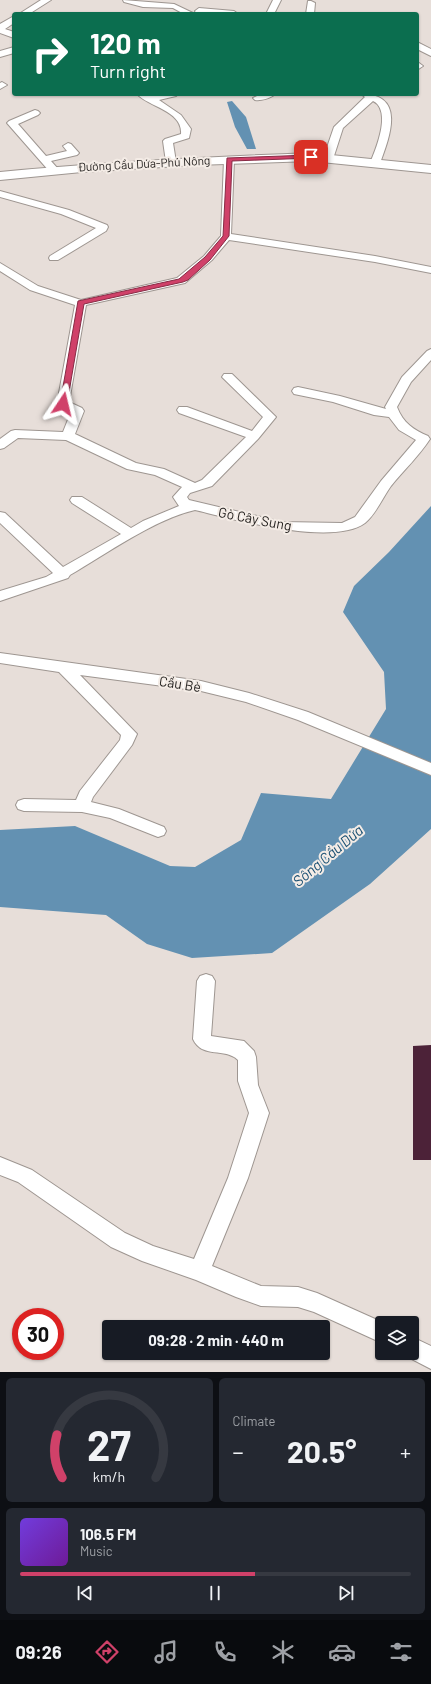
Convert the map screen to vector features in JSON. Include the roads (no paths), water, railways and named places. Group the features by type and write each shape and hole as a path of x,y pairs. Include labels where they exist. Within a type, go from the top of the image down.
{"street":[{"path":"26,12 47,0"},
{"path":"127,0 143,5 174,6 192,12"},
{"path":"271,12 277,0"},
{"path":"310,12 311,3"},
{"path":"197,12 212,4"},
{"path":"0,29 12,20"},
{"path":"0,29 12,34"},
{"path":"419,46 431,54 419,62"},
{"path":"0,54 12,51"},
{"path":"146,96 174,113 185,125 186,136 168,141 171,162"},
{"path":"258,98 264,96"},
{"path":"328,159 338,128 368,96"},
{"path":"371,96 381,102 386,114 386,128 375,163"},
{"path":"35,113 12,123 54,170"},
{"path":"44,159 74,153 68,146"},
{"name":"Đường Cầu Dứa-Phú Nông","path":"1,176 54,170 171,162 311,157 431,169"},
{"path":"2,270 34,288 81,303 181,281 208,258 226,236 229,160"},
{"path":"1,176 0,194 65,212 103,227 54,258"},
{"path":"226,236 375,259 431,270"},
{"path":"68,436 78,411 63,404 81,303"},
{"path":"298,391 336,399 378,412 393,414 391,407 406,380 431,353"},
{"path":"195,506 184,503 180,497 185,490 207,483 254,436 270,417 228,377"},
{"path":"183,410 254,436"},
{"name":"Gò Cây Sung","path":"0,596 35,586 63,575 131,534 178,510 195,506 282,526 345,527 360,520 367,512 382,488 427,439 403,428 393,414"},
{"path":"0,445 15,434 68,436 132,466 159,472 194,487"},
{"path":"77,500 131,534"},
{"path":"0,516 63,575"},
{"name":"Cầu Bè","path":"0,658 200,686 249,698 303,716 431,769"},
{"path":"64,668 129,734 127,741 86,795 82,806"},
{"path":"24,805 82,806 113,813 158,831"},
{"path":"200,1271 238,1178 259,1113 247,1079 246,1057 237,1047 208,1044 202,1039 206,981"},
{"path":"0,1166 25,1176 118,1240 149,1254 200,1271 243,1290 262,1296 298,1297 317,1303 375,1330"},
{"path":"419,1352 431,1358"}],"water":[{"path":"232,101 246,117 256,149 247,149 235,127 227,102"},
{"name":"Sông Cầu Dứa","path":"431,506 431,829 370,884 272,953 192,958 147,944 106,915 0,907 0,830 75,826 170,866 195,867 241,840 261,793 331,799 386,709 384,672 343,612 354,586 389,552"}]}
